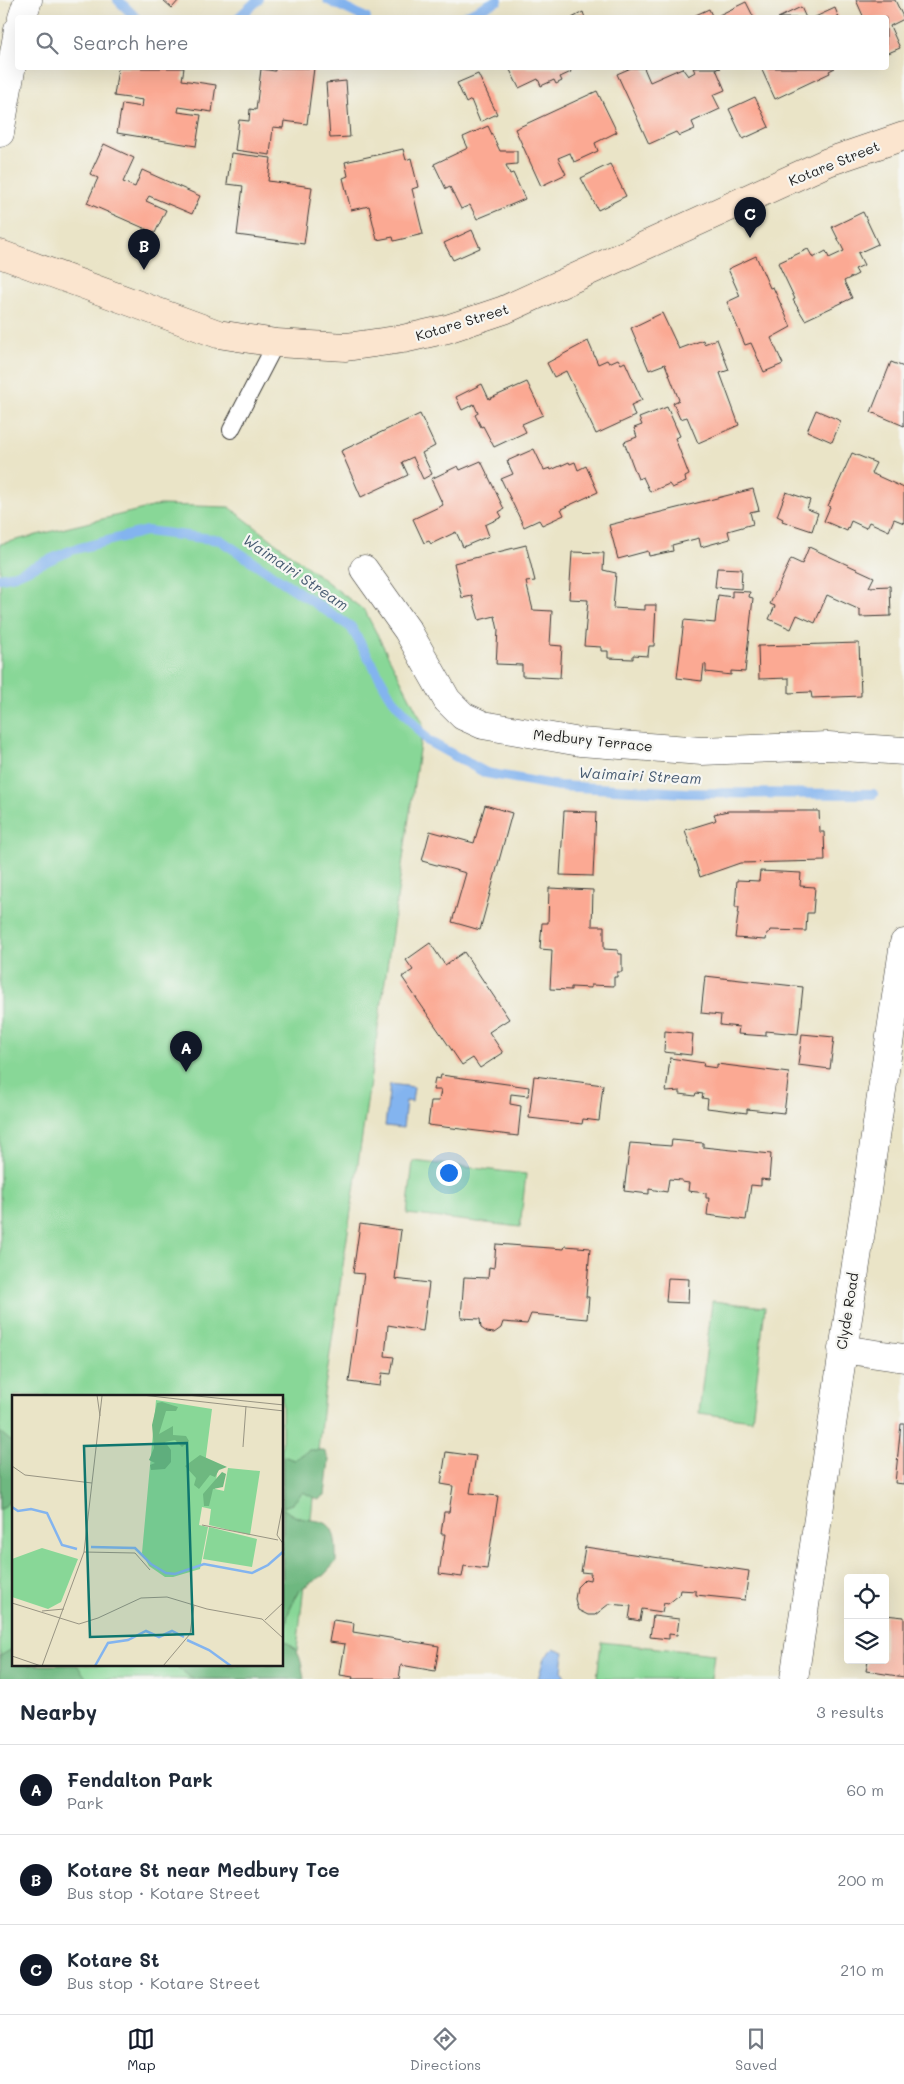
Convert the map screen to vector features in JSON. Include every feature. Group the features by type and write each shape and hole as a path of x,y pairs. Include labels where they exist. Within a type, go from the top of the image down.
{"main road":[{"name":"Kotare Street","path":"0,254 218,334 276,343 346,347 403,339 447,329 504,310 558,287 828,162 904,136"}],"street":[{"path":"23,15 28,0"},
{"path":"0,133 15,47"},
{"name":"Medbury Terrace","path":"364,569 408,631 446,700 462,716 483,725 580,742 702,751 828,746 904,750"},
{"name":"Clyde Road","path":"794,1679 904,943"},
{"path":"842,1349 904,1358"}],"lane":[{"path":"231,430 276,343"}],"green space":[{"path":"160,505 229,507 365,611 423,723 324,1394 294,1679 0,1679 0,544"},
{"path":"413,1161 526,1174 520,1227 407,1214"},
{"path":"712,1301 765,1307 752,1420 699,1413"},
{"path":"0,1432 12,1442 12,1494 7,1504 0,1510"},
{"path":"309,1450 324,1450 329,1460 325,1495 318,1500 303,1492 292,1504 284,1507 284,1456 294,1460"},
{"path":"284,1509 303,1519 327,1525 332,1531 335,1543 336,1562 324,1575 299,1590 288,1614 284,1641"},
{"path":"284,1641 290,1644 297,1652 304,1679 192,1679 174,1666 284,1666"},
{"path":"601,1642 714,1654 711,1679 597,1679"},
{"path":"12,1649 12,1666 78,1666 87,1679 0,1679 0,1656"}],"water":[{"path":"390,1084 414,1087 412,1102 406,1101 403,1128 385,1126"},
{"path":"554,1648 564,1652 562,1671 566,1679 538,1679 544,1658"}],"building":[{"path":"163,0 179,0 172,8"},
{"path":"856,0 895,0 904,19 890,26 900,48 889,53 889,15 863,15"},
{"path":"746,2 752,15 719,15"},
{"path":"801,7 805,15 784,15"},
{"path":"835,8 838,15 820,15"},
{"path":"709,9 712,15 696,15"},
{"path":"118,70 184,70 182,80 216,85 212,112 179,107 178,112 201,115 196,146 117,133 122,104 142,107 143,100 114,96"},
{"path":"261,70 314,70 307,124 284,121 283,128 273,127 270,155 235,150 239,120 249,121 250,109 256,110"},
{"path":"510,70 570,70 571,72 560,77 562,81 556,84 554,80 541,86 538,79 519,88"},
{"path":"626,70 645,70 650,82 677,70 684,70 688,76 695,72 694,70 716,70 725,90 713,95 720,109 692,122 695,129 679,136 676,132 649,144 617,74"},
{"path":"762,70 831,70 829,71 830,73 775,99"},
{"path":"478,74 497,114 480,122 471,100 466,103 457,83"},
{"path":"346,81 350,137 330,138 326,83"},
{"path":"597,91 617,132 595,143 598,151 574,162 570,153 558,158 566,174 541,186 515,129"},
{"path":"755,97 769,127 743,139 729,109"},
{"path":"488,126 500,151 517,151 517,164 506,165 510,174 513,173 525,199 477,219 470,205 461,209 450,187 446,189 434,164 468,148 463,137"},
{"path":"104,144 134,158 123,182 135,187 142,170 200,196 192,214 149,196 146,201 166,210 155,233 87,203 98,178 90,174"},
{"path":"403,149 406,160 411,158 418,187 412,189 423,234 394,241 393,237 377,240 369,206 351,210 343,178 348,176 345,162"},
{"path":"231,153 271,158 268,181 312,187 304,244 237,235 243,186 227,184"},
{"path":"610,164 626,196 598,210 581,178"},
{"path":"863,212 878,244 858,253 864,265 855,269 858,274 844,281 852,298 805,320 793,300 795,299 778,263 808,249 813,258 826,251 829,258 844,251 832,227"},
{"path":"472,230 480,248 453,260 444,243"},
{"path":"756,256 770,288 773,287 791,327 771,338 783,364 764,372 751,343 745,345 727,302 740,296 728,269"},
{"path":"662,313 679,349 703,340 704,344 717,339 729,370 720,373 739,425 698,443 687,417 680,419 673,403 679,400 665,364 649,370 631,328"},
{"path":"588,341 598,364 607,360 609,363 618,359 621,364 625,362 642,400 631,405 635,416 596,434 566,371 554,377 547,363"},
{"path":"891,362 904,367 904,426 871,412"},
{"path":"527,382 543,415 522,424 526,432 494,447 475,415 478,413 474,404 462,410 456,397 482,384 489,399"},
{"path":"667,407 680,436 675,438 689,475 685,477 686,482 672,488 669,484 650,492 643,477 638,479 624,442 637,437 634,428 642,425 639,418"},
{"path":"816,410 841,421 832,442 807,431"},
{"path":"420,414 435,446 422,453 432,474 423,479 413,457 402,462 408,475 361,497 341,451"},
{"path":"534,449 544,470 550,468 551,470 569,462 570,464 575,462 578,470 586,466 598,492 561,509 564,515 542,525 539,520 524,527 501,479 513,474 507,461"},
{"path":"852,453 876,463 871,473 904,488 904,523 894,519 889,531 869,522 866,528 851,521 847,531 824,521 830,507 828,506"},
{"path":"481,461 504,509 499,512 502,517 485,525 489,536 463,547 456,532 431,544 429,541 424,543 413,519 443,505 431,479 458,466 460,470"},
{"path":"753,489 759,510 750,512 753,524 728,531 730,539 701,547 699,538 672,545 673,551 649,556 648,551 618,559 609,525"},
{"path":"786,492 810,500 807,509 818,513 812,531 782,521 783,519 777,516"},
{"path":"526,545 535,581 526,582 533,610 552,611 550,645 562,646 560,678 522,676 522,665 496,664 498,630 495,616 479,620 472,596 462,598 454,563"},
{"path":"809,547 874,577 869,587 890,586 891,616 860,617 860,610 827,595 815,623 797,615 791,629 769,619 775,606 770,604 791,559 802,564"},
{"path":"572,552 604,553 603,570 616,573 613,608 645,610 645,605 656,605 654,646 649,646 648,656 633,655 633,659 608,658 608,651 601,651 601,647 584,646 588,600 569,599"},
{"path":"717,568 742,569 741,589 715,587"},
{"path":"732,591 750,592 749,597 753,598 745,672 731,671 731,675 706,672 706,665 704,664 702,681 677,678 684,620 715,623 718,595 732,597"},
{"path":"859,643 861,696 812,698 811,692 789,693 789,678 759,679 758,646"},
{"path":"485,805 512,813 480,930 452,922 466,873 422,861 430,831 474,843"},
{"path":"564,811 596,812 593,876 560,875"},
{"path":"728,811 819,811 820,832 824,832 825,861 740,863 700,877 685,830 714,821 716,820 714,814"},
{"path":"760,871 801,873 800,886 815,887 813,913 807,913 806,931 770,930 767,933 766,940 735,938 739,907 735,907 737,880 759,881"},
{"path":"549,888 593,890 592,926 604,926 604,949 618,950 618,954 622,954 622,972 617,972 617,977 614,977 614,986 591,985 591,988 571,987 571,990 550,989 552,950 540,949 542,923 548,923"},
{"path":"430,943 445,965 464,952 509,1019 489,1032 503,1053 480,1068 473,1058 462,1065 402,977 413,970 406,960"},
{"path":"705,976 803,987 798,1034 766,1031 766,1036 738,1034 739,1027 720,1025 721,1015 701,1013"},
{"path":"665,1031 693,1034 691,1055 664,1052"},
{"path":"802,1034 834,1037 830,1069 798,1065"},
{"path":"670,1058 704,1063 703,1066 717,1068 717,1064 789,1073 784,1113 747,1109 747,1113 707,1108 708,1099 702,1098 703,1094 696,1093 695,1096 680,1094 680,1091 666,1092"},
{"path":"441,1075 529,1087 528,1096 511,1094 510,1104 521,1106 518,1136 428,1125 431,1101 439,1101 441,1090 433,1090 435,1078 440,1079"},
{"path":"534,1076 603,1085 599,1121 583,1119 582,1124 529,1118"},
{"path":"672,1140 703,1143 703,1147 771,1154 769,1180 761,1179 761,1186 751,1185 746,1220 707,1215 709,1198 706,1198 706,1193 688,1191 689,1183 682,1182 682,1180 669,1179 667,1192 649,1189 649,1194 624,1191 630,1143 671,1146"},
{"path":"360,1224 401,1230 395,1279 429,1283 423,1331 388,1325 385,1356 394,1357 391,1374 382,1373 380,1386 349,1382 364,1274 353,1273"},
{"path":"496,1244 564,1249 565,1246 590,1248 586,1297 589,1297 587,1319 531,1314 527,1324 503,1322 501,1328 494,1333 487,1332 481,1328 480,1319 461,1318 464,1277 488,1278 489,1267 494,1268"},
{"path":"668,1278 689,1279 688,1303 666,1302"},
{"path":"901,1424 904,1424 904,1484 895,1483"},
{"path":"446,1452 476,1456 470,1493 498,1496 487,1569 464,1566 462,1577 439,1574 445,1534 441,1534 444,1512 449,1512 453,1486 441,1484"},
{"path":"585,1547 749,1571 745,1600 696,1595 696,1591 680,1590 679,1595 668,1604 664,1603 662,1612 642,1609 640,1621 629,1619 631,1606 609,1604 595,1615 588,1615 578,1610 575,1599 577,1587 585,1579 590,1580 591,1573 581,1572"},
{"path":"889,1615 904,1617 904,1677 866,1671 867,1664 889,1664"},
{"path":"653,1616 679,1619 677,1635 669,1634 669,1639 650,1637"},
{"path":"333,1620 354,1623 353,1632 439,1646 435,1671 401,1665 399,1679 352,1679 353,1677 340,1675 345,1644 329,1642"}],"waterway":[{"path":"118,0 133,15"},
{"path":"241,15 258,0"},
{"path":"328,0 360,15"},
{"path":"467,15 498,0"},
{"name":"Waimairi Stream","path":"0,578 15,575 72,550 146,531 220,540 351,627 391,697 428,741 486,773 559,786 687,793 873,794"}],"place":[{"name":"Kotare St","path":"750,238"},
{"name":"Kotare St near Medbury Tce","path":"144,270"},
{"name":"Fendalton Park","path":"186,1072"}]}
